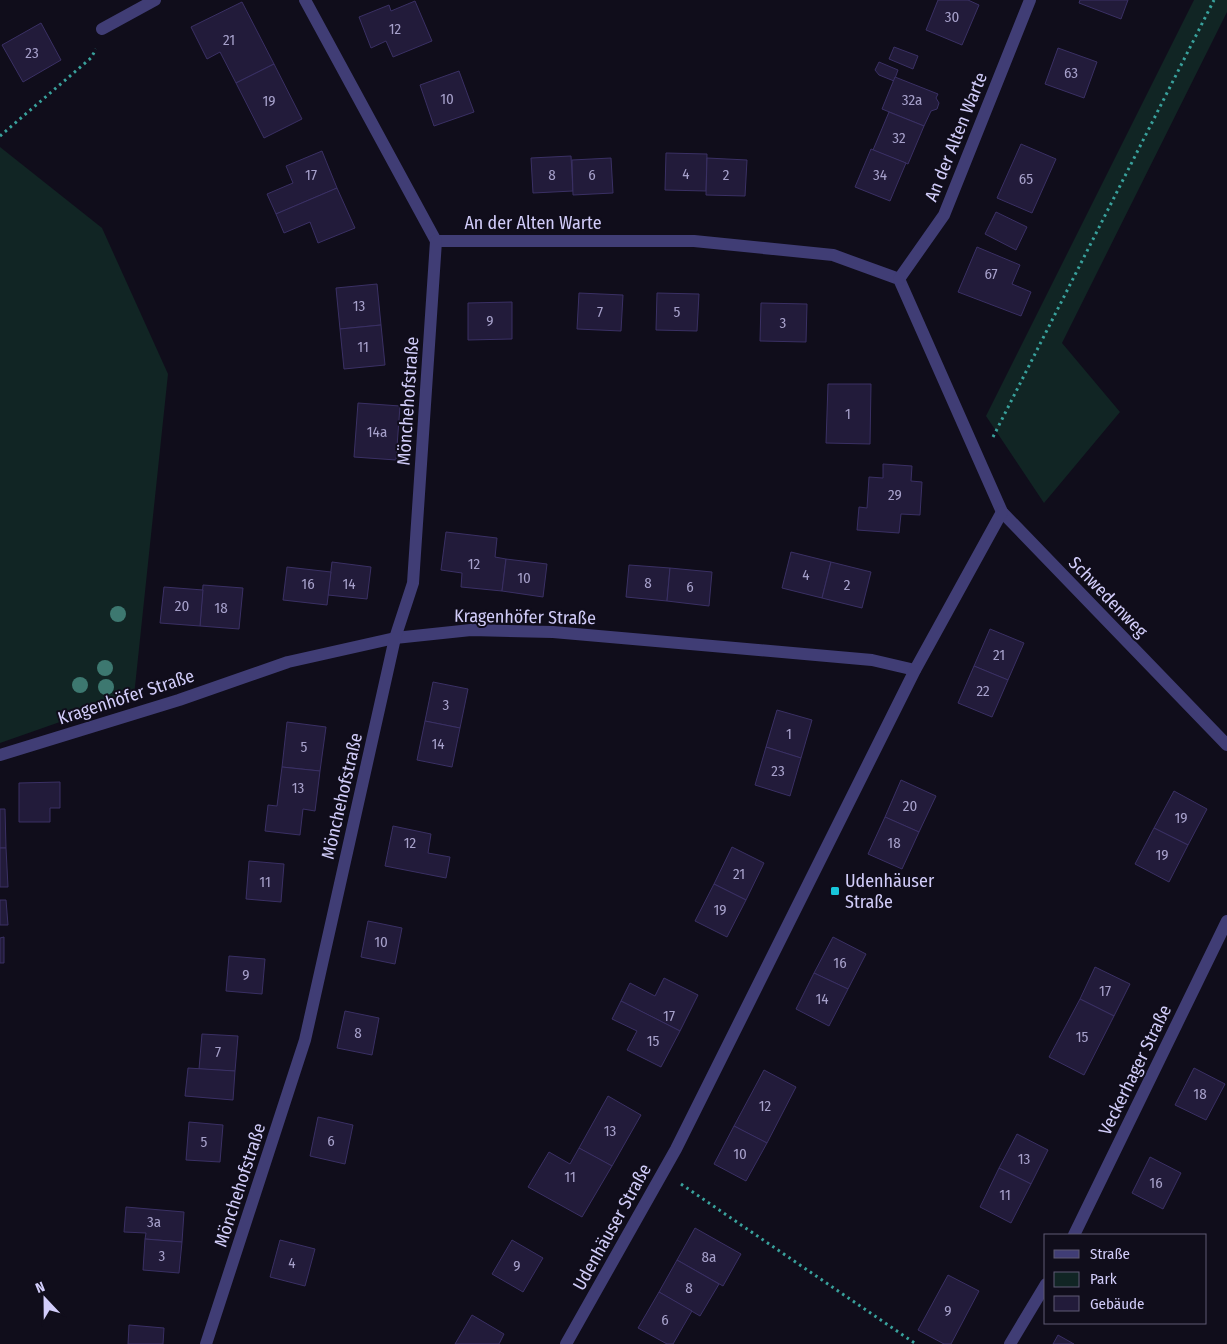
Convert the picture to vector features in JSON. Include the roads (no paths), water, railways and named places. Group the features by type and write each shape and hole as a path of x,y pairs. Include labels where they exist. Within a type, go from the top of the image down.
{"street":[{"path":"106,27 155,0"},
{"path":"305,0 436,241"},
{"name":"An der Alten Warte","path":"436,241 694,241 833,254 899,279 944,215 1030,0"},
{"name":"Mönchehofstraße","path":"206,1344 306,1040 395,638 413,583 436,241"},
{"name":"Schwedenweg","path":"899,279 1002,512 1227,745"},
{"name":"Udenhäuser Straße","path":"566,1344 663,1172 915,670 1002,512"},
{"name":"Kragenhöfer Straße","path":"0,755 179,700 288,662 395,638 471,630 553,632 872,660 915,670"},
{"name":"Veckerhager Straße","path":"1074,1234 1227,921"},
{"path":"1010,1344 1044,1287"}],"place":[{"name":"Udenhäuser Straße","path":"835,891"}]}
